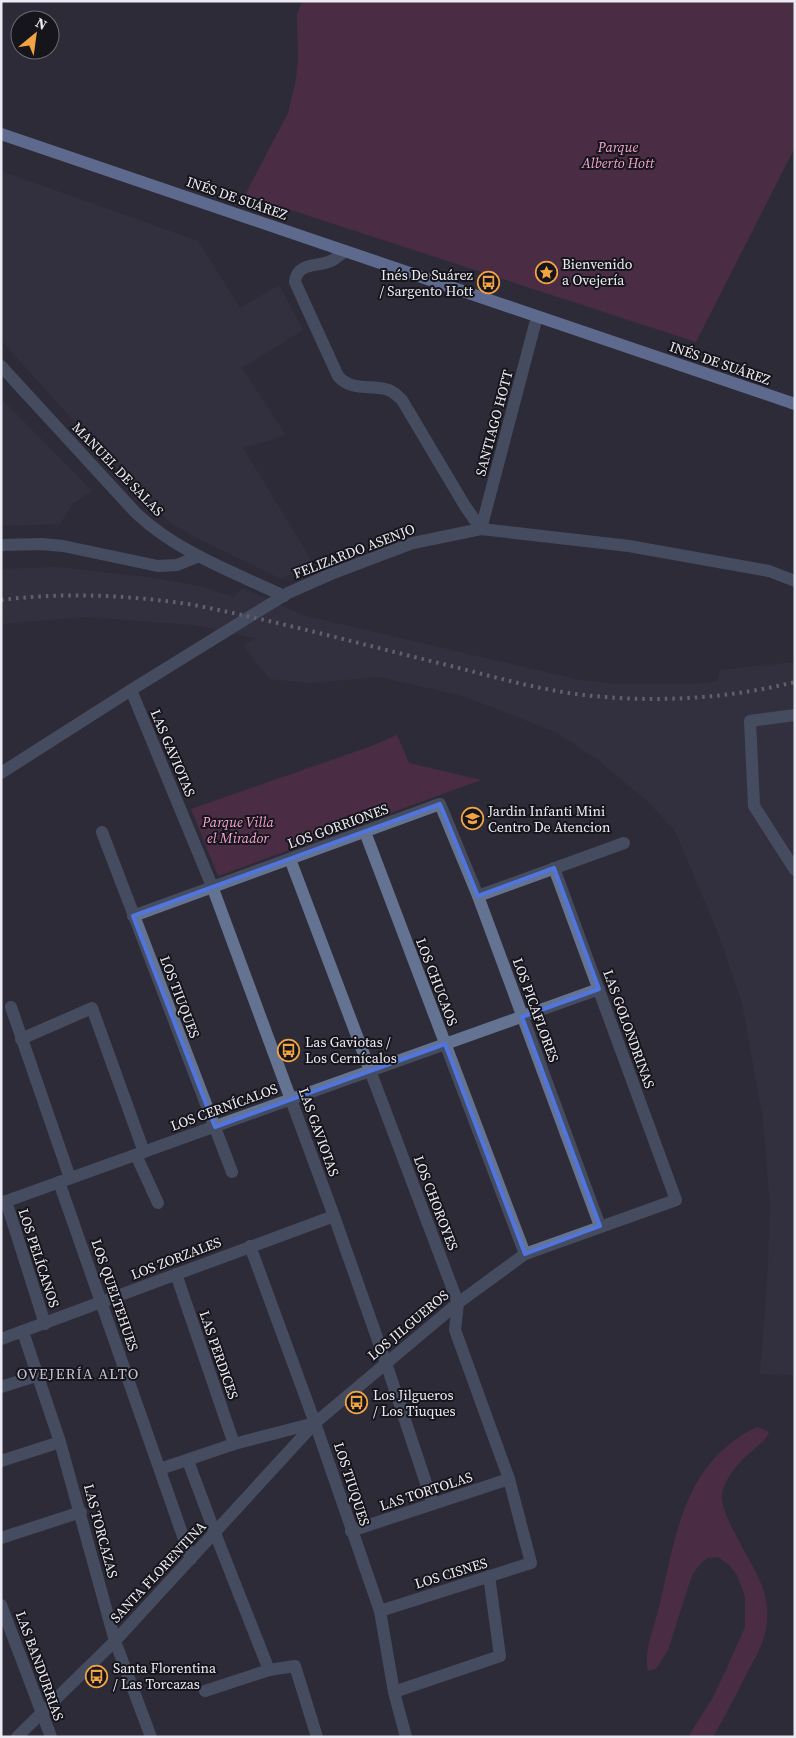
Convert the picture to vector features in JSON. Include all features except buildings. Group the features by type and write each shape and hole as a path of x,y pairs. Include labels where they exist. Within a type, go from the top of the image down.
{"main road":[{"name":"INÉS DE SUÁREZ","path":"1,134 464,291 539,321 636,350 795,404"}],"street":[{"path":"345,251 334,260 303,268 297,273 295,282 338,376 350,385 385,389 396,394 402,400 465,506 481,529"},
{"name":"SANTIAGO HOTT","path":"481,529 539,321"},
{"name":"MANUEL DE SALAS","path":"1,366 136,513 167,538 284,596"},
{"name":"FELIZARDO ASENJO","path":"1,773 284,596 323,577 406,545 468,530 481,529 629,546 769,572 795,581"},
{"path":"1,545 42,544 63,546 158,566 177,565 200,556"},
{"name":"LAS GAVIOTAS","path":"131,690 212,886 334,1216 433,1504"},
{"path":"795,715 750,721 754,806 795,870"},
{"name":"LOS GORRIONES","path":"133,916 440,804"},
{"name":"LOS PICAFLORES","path":"440,804 478,896 600,1226"},
{"name":"LOS TIUQUES","path":"102,832 232,1172"},
{"name":"LOS CHUCAOS","path":"365,832 525,1254"},
{"path":"478,896 624,843"},
{"name":"LOS CHOROYES","path":"290,859 458,1303 455,1330 509,1479 531,1563"},
{"name":"LAS GOLONDRINAS","path":"554,868 676,1200"},
{"name":"LOS CERNÍCALOS","path":"3,1202 599,989"},
{"name":"LOS QUELTEHUES","path":"11,1007 101,1302 191,1559"},
{"path":"21,1039 92,1008 158,1202"},
{"name":"LOS JILGUEROS","path":"160,1469 234,1444 315,1423 458,1303 525,1254 676,1200"},
{"name":"LOS PELÍCANOS","path":"3,1202 45,1324"},
{"name":"LOS ZORZALES","path":"1,1339 334,1216"},
{"name":"LOS TIUQUES","path":"250,1246 315,1423 380,1611 394,1692 406,1737"},
{"name":"LAS PERDICES","path":"176,1274 234,1444"},
{"name":"LAS TORCAZAS","path":"23,1332 39,1375 81,1512 115,1641 151,1737"},
{"path":"1,1387 39,1375"},
{"name":"SANTA FLORENTINA","path":"17,1737 115,1641 315,1423"},
{"path":"1,1461 60,1442"},
{"path":"188,1460 269,1670"},
{"name":"LAS TORTOLAS","path":"351,1531 509,1479"},
{"path":"1,1538 81,1512"},
{"name":"LOS CISNES","path":"380,1611 531,1563"},
{"path":"394,1692 500,1656 489,1576"},
{"name":"LAS BANDURRIAS","path":"1,1605 51,1737"},
{"path":"205,1691 269,1670 296,1666 317,1737"}],"highlighted area":[{"path":"440,804 478,896 554,868 599,989 522,1017 600,1226 525,1254 445,1044 215,1127 133,916"}],"shaded area":[{"path":"1,171 198,241 240,308 279,285 303,330 242,368 285,434 272,440 243,448 313,563 281,579 172,524 141,496 1,340"},
{"path":"1,398 92,491 72,504 60,524 1,526"},
{"path":"57,567 156,578 203,587 234,597 243,588 302,615 580,680 616,684 694,684 718,681 720,670 795,662 795,1375 760,1374 768,1267 770,1203 763,1120 742,1003 716,928 675,831 647,801 598,760 557,733 466,697 380,677 309,683 269,679 244,646 255,638 194,625 86,617 1,624 1,569"}],"green space":[{"name":"Parque Alberto Hott","path":"302,1 795,1 795,147 696,342 245,195 288,113 296,80 298,59 297,15"},
{"name":"Parque Villa el Mirador","path":"397,735 409,763 481,780 218,876 191,809 369,747"},
{"path":"758,1427 769,1432 768,1435 734,1470 726,1482 722,1500 729,1521 758,1576 764,1592 767,1609 765,1635 713,1737 688,1737 712,1699 745,1627 745,1597 737,1575 729,1565 718,1557 708,1558 701,1563 692,1575 668,1650 656,1669 648,1671 648,1647 676,1537 692,1492 704,1472 719,1454 740,1436"}],"railway":[{"path":"1,600 73,595 122,597 194,605 520,683 584,695 637,699 690,698 717,696 795,682"}],"place":[{"name":"Bienvenido a Ovejería","path":"546,272"},
{"name":"Inés De Suárez / Sargento Hott","path":"489,283"},
{"name":"Jardin Infanti Mini Centro De Atencion","path":"472,819"},
{"name":"Las Gaviotas / Los Cernícalos","path":"289,1050"},
{"name":"Los Jilgueros / Los Tiuques","path":"357,1403"},
{"name":"Santa Florentina / Las Torcazas","path":"97,1676"}],"district":[{"name":"OVEJERÍA ALTO","path":"78,1373"}]}
